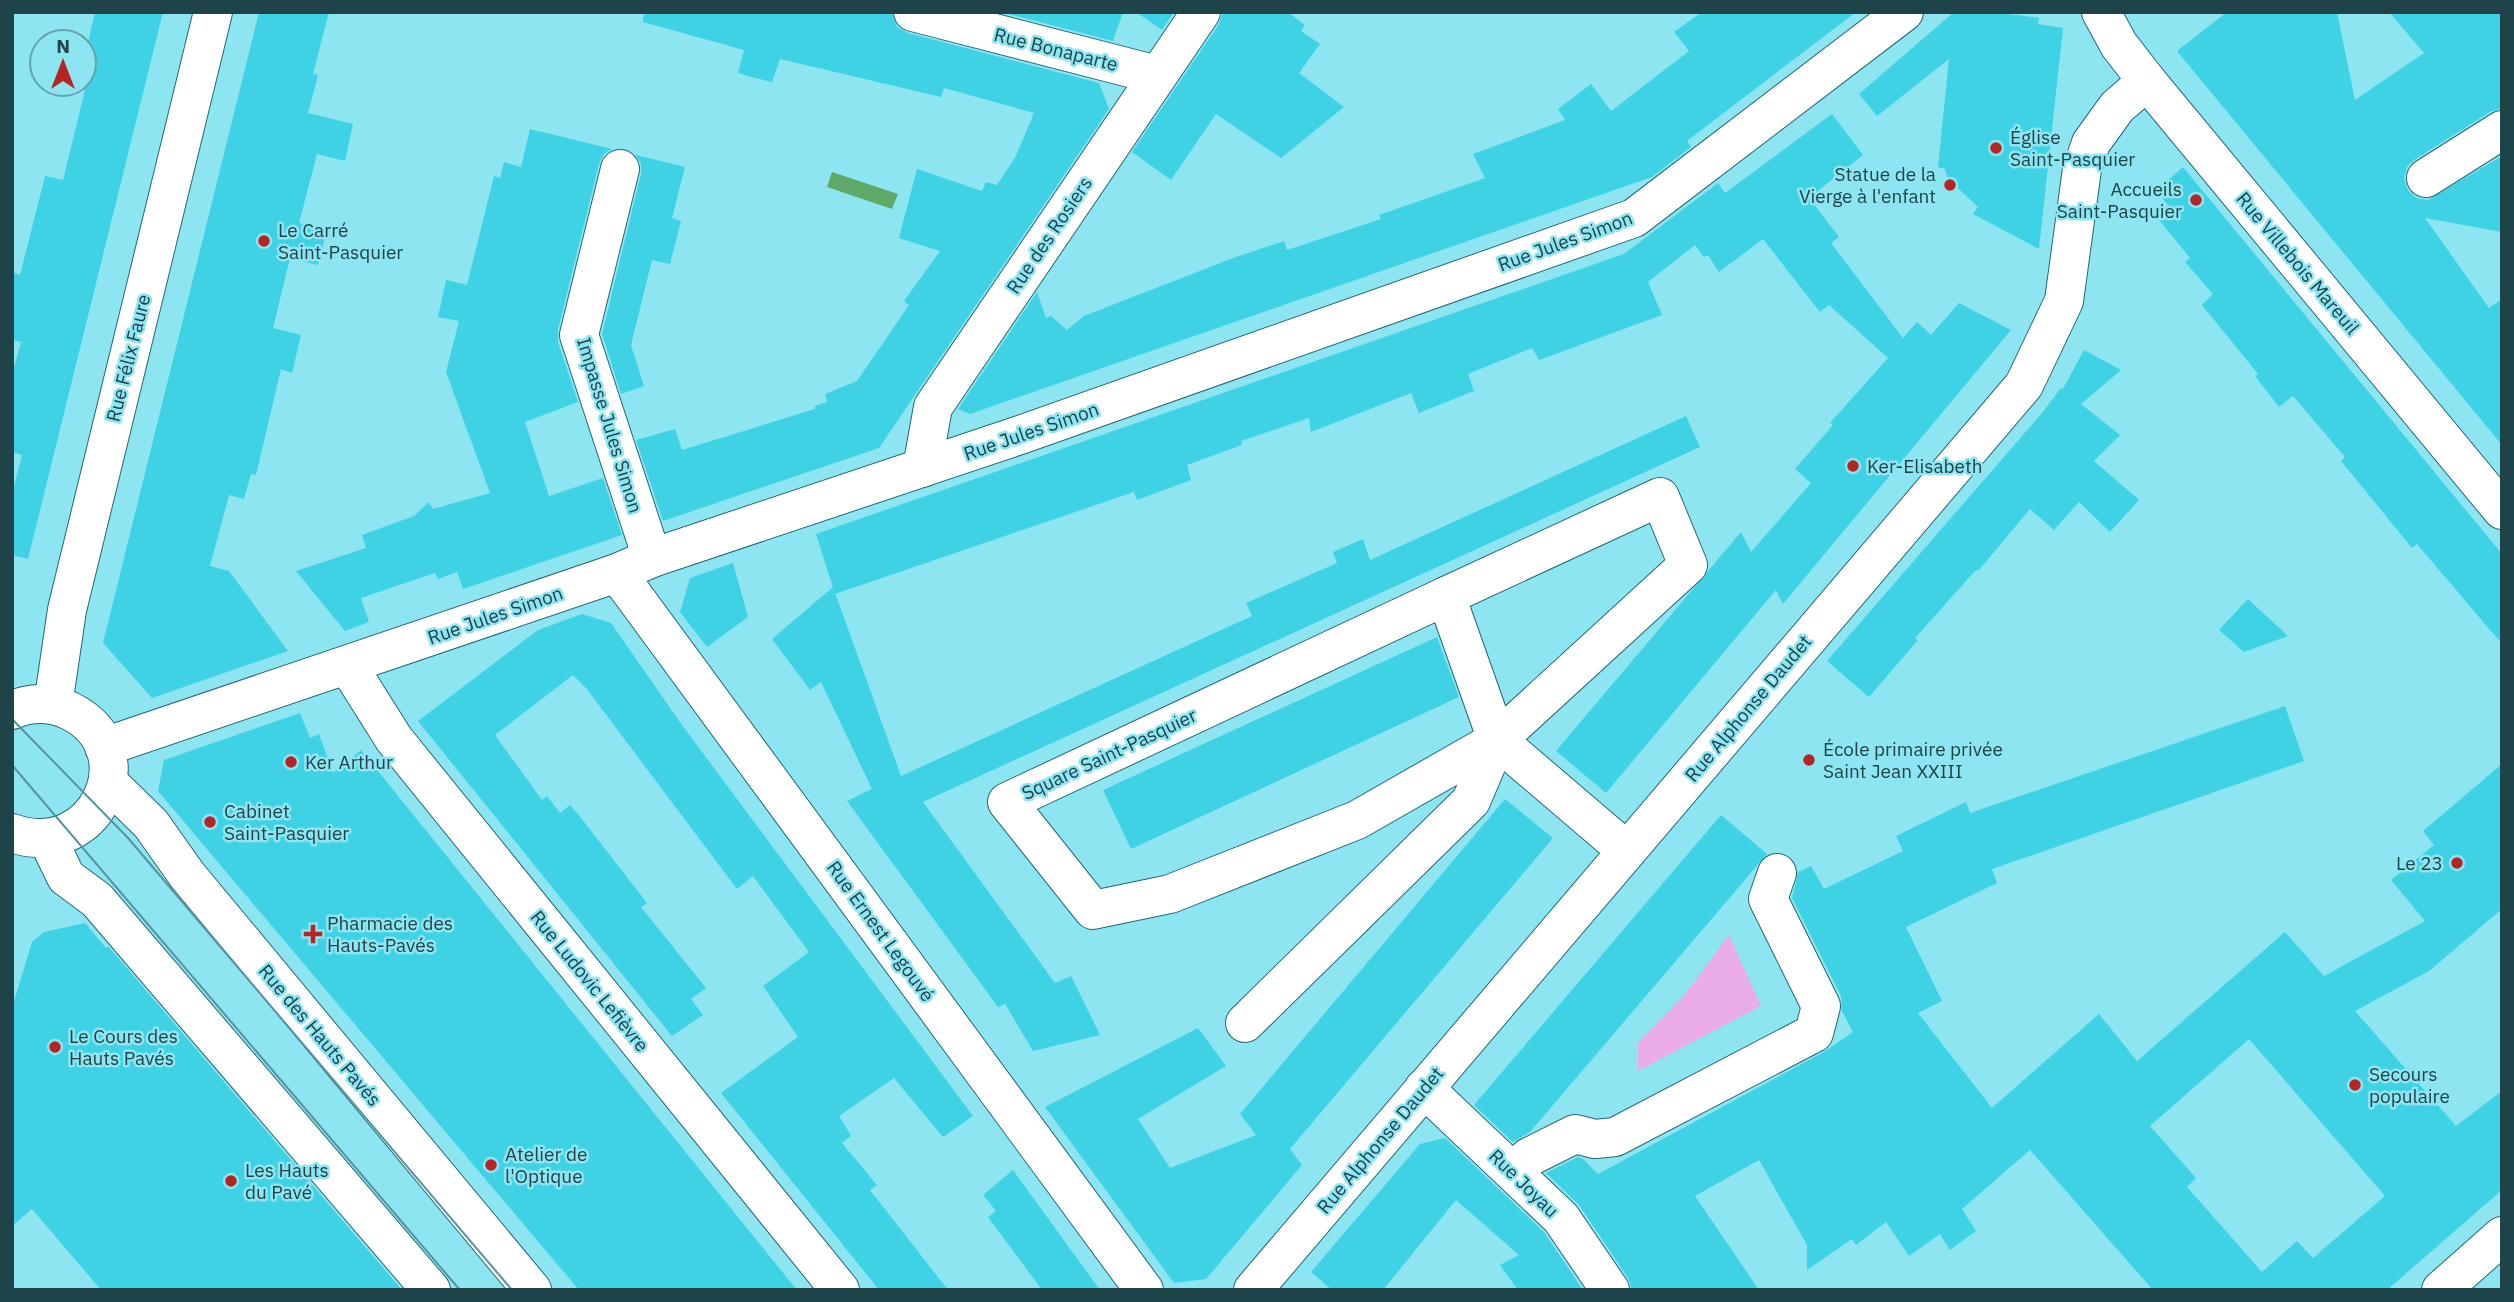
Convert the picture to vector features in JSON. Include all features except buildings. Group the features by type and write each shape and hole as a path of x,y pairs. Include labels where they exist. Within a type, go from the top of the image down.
{"street":[{"name":"Rue Félix Faure","path":"24,707 66,610 213,12"},
{"name":"Rue Bonaparte","path":"913,12 1157,75"},
{"name":"Rue des Rosiers","path":"922,468 933,407 1201,12"},
{"name":"Rue Jules Simon","path":"106,765 348,666 1634,218 1904,12"},
{"name":"Rue Villebois Mareuil","path":"2103,13 2119,45 2147,81 2502,510"},
{"name":"Rue Alphonse Daudet","path":"1253,1290 2024,385 2064,301 2082,169 2091,143 2117,107 2147,81"},
{"path":"2426,178 2502,130"},
{"name":"Impasse Jules Simon","path":"620,169 579,335 652,558"},
{"path":"1244,1023 1471,801 1497,740 1688,565 1660,497 1446,596 1497,740 1627,851"},
{"name":"Rue Ernest Legouvé","path":"617,573 1144,1290"},
{"name":"Square Saint-Pasquier","path":"1446,596 1007,802 1093,910 1170,894 1357,820 1497,740"},
{"name":"Rue Ludovic Lefièvre","path":"348,666 394,740 840,1290"},
{"name":"Rue des Hauts Pavés","path":"24,707 78,715 89,724 106,765 187,875 531,1290"},
{"path":"29,835 70,832 86,821 103,798 106,765"},
{"path":"29,835 66,877 97,900 431,1290"},
{"path":"1513,1171 1529,1157 1575,1134 1595,1139 1615,1137 1814,1032 1821,1006 1769,899 1777,873"},
{"name":"Rue Joyau","path":"1424,1088 1561,1218 1610,1290"},
{"path":"2441,1290 2502,1236"}],"shaded area":[{"path":"832,172 898,194 892,209 827,187"},
{"path":"1729,935 1761,1006 1638,1071 1638,1043 1687,992"}],"tram line":[{"path":"12,719 128,838 512,1290"},
{"path":"12,765 460,1290"}],"place":[{"name":"Église Saint-Pasquier","path":"1996,148"},
{"name":"Statue de la Vierge à l'enfant","path":"1950,185"},
{"name":"Accueils Saint-Pasquier","path":"2196,200"},
{"name":"Le Carré Saint-Pasquier","path":"264,241"},
{"name":"Ker-Elisabeth","path":"1853,466"},
{"name":"École primaire privée Saint Jean XXIII","path":"1809,760"},
{"name":"Ker Arthur","path":"291,762"},
{"name":"Cabinet Saint-Pasquier","path":"210,822"},
{"name":"Le 23","path":"2457,863"},
{"name":"Pharmacie des Hauts-Pavés","path":"313,934"},
{"name":"Le Cours des Hauts Pavés","path":"55,1047"},
{"name":"Secours populaire","path":"2355,1085"},
{"name":"Atelier de l'Optique","path":"491,1165"},
{"name":"Les Hauts du Pavé","path":"231,1181"}]}
